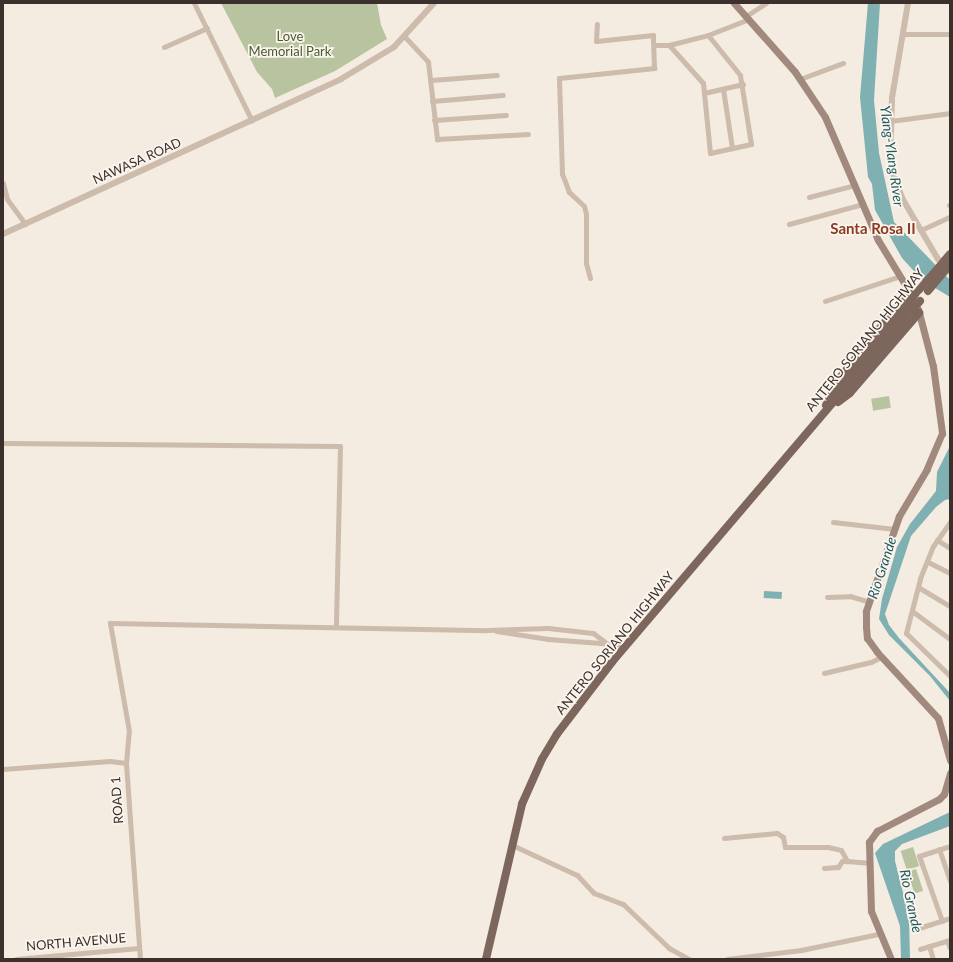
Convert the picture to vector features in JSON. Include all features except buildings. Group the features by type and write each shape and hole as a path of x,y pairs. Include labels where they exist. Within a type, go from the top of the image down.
{"main road":[{"path":"734,3 800,79 825,117 878,240 900,276 915,292 914,308 938,387 942,433 927,469 901,514 895,529 865,618 866,633 881,657 938,718 950,760"},
{"name":"ANTERO SORIANO HIGHWAY","path":"486,959 522,804 542,759 575,708 801,442 828,406 920,301 949,264"},
{"name":"ANTERO SORIANO HIGHWAY","path":"914,308 915,292 949,264"},
{"path":"828,406 838,379 915,292"},
{"path":"890,959 878,934 869,904 868,847 873,834 939,799 944,794 950,773"}],"street":[{"path":"194,3 208,28 252,121"},
{"path":"434,3 405,37 427,59 431,80 436,136 440,139 528,134"},
{"path":"655,45 669,45 708,35 747,17 766,3"},
{"path":"908,3 902,34 890,121 890,166 893,179 938,259 949,264"},
{"path":"590,278 586,263 586,214 584,206 569,192 562,174 559,78 654,68 655,45 652,35 596,41 597,24"},
{"path":"164,47 208,28"},
{"path":"902,34 950,34"},
{"path":"669,45 703,83 710,153 751,144 743,84 740,75 708,35"},
{"name":"NAWASA ROAD","path":"3,234 288,105 375,60 405,37"},
{"path":"800,79 843,63"},
{"path":"431,80 497,75"},
{"path":"704,93 743,84"},
{"path":"723,89 732,148"},
{"path":"432,101 503,95"},
{"path":"890,121 950,113"},
{"path":"434,120 506,114"},
{"path":"3,183 7,199 25,224"},
{"path":"809,197 855,185"},
{"path":"790,224 863,204"},
{"path":"921,230 949,217"},
{"path":"825,301 900,276"},
{"path":"3,443 340,446 336,627"},
{"path":"833,522 895,529"},
{"path":"950,522 937,540 918,586 907,635 925,648 950,676"},
{"path":"937,540 950,548"},
{"path":"928,562 950,573"},
{"path":"918,586 950,606"},
{"path":"827,597 850,596 870,602"},
{"path":"912,611 950,639"},
{"path":"126,763 130,731 110,623 487,630 572,629 593,633 605,642"},
{"path":"487,630 548,639 605,642 627,645"},
{"path":"824,673 871,662 881,657"},
{"name":"ROAD 1","path":"3,769 110,761 126,763 140,959"},
{"path":"724,838 777,833 783,837 785,847 828,847 842,850 847,861"},
{"path":"512,845 577,875 594,893 624,904 669,948 689,959"},
{"path":"942,921 919,856 950,846"},
{"path":"939,850 950,881"},
{"path":"824,868 838,867 842,861 868,863"},
{"path":"920,928 950,918"},
{"path":"727,959 801,950 878,934"},
{"path":"920,949 949,940 950,948"},
{"path":"929,946 933,959"},
{"name":"NORTH AVENUE","path":"16,959 139,948"}],"green space":[{"name":"Love Memorial Park","path":"221,3 377,3 381,25 387,39 335,71 275,98 272,89 257,72"},
{"path":"889,396 891,408 873,411 871,399"},
{"path":"913,847 919,866 907,870 901,851"},
{"path":"916,869 923,891 915,894 907,872"}],"water":[{"path":"868,3 880,3 874,100 879,153 894,222 950,280 950,297 922,280 902,258 875,210 872,184 868,177 860,97"},
{"path":"950,446 950,499 945,500 936,507 911,536 885,614 889,625 899,638 950,693 950,701 930,676 889,635 879,619 882,599 897,547 910,524 936,491 937,472"},
{"path":"764,591 782,592 782,599 764,598"},
{"path":"950,812 950,826 902,844 895,851 895,861 909,916 910,959 901,959 900,926 875,853 883,844"}],"district":[{"name":"Santa Rosa II","path":"873,229"}],"water label":[{"name":"Ylang-Ylang River","path":"892,156"},
{"name":"Rio Grande","path":"882,568"},
{"name":"Rio Grande","path":"911,901"}]}
